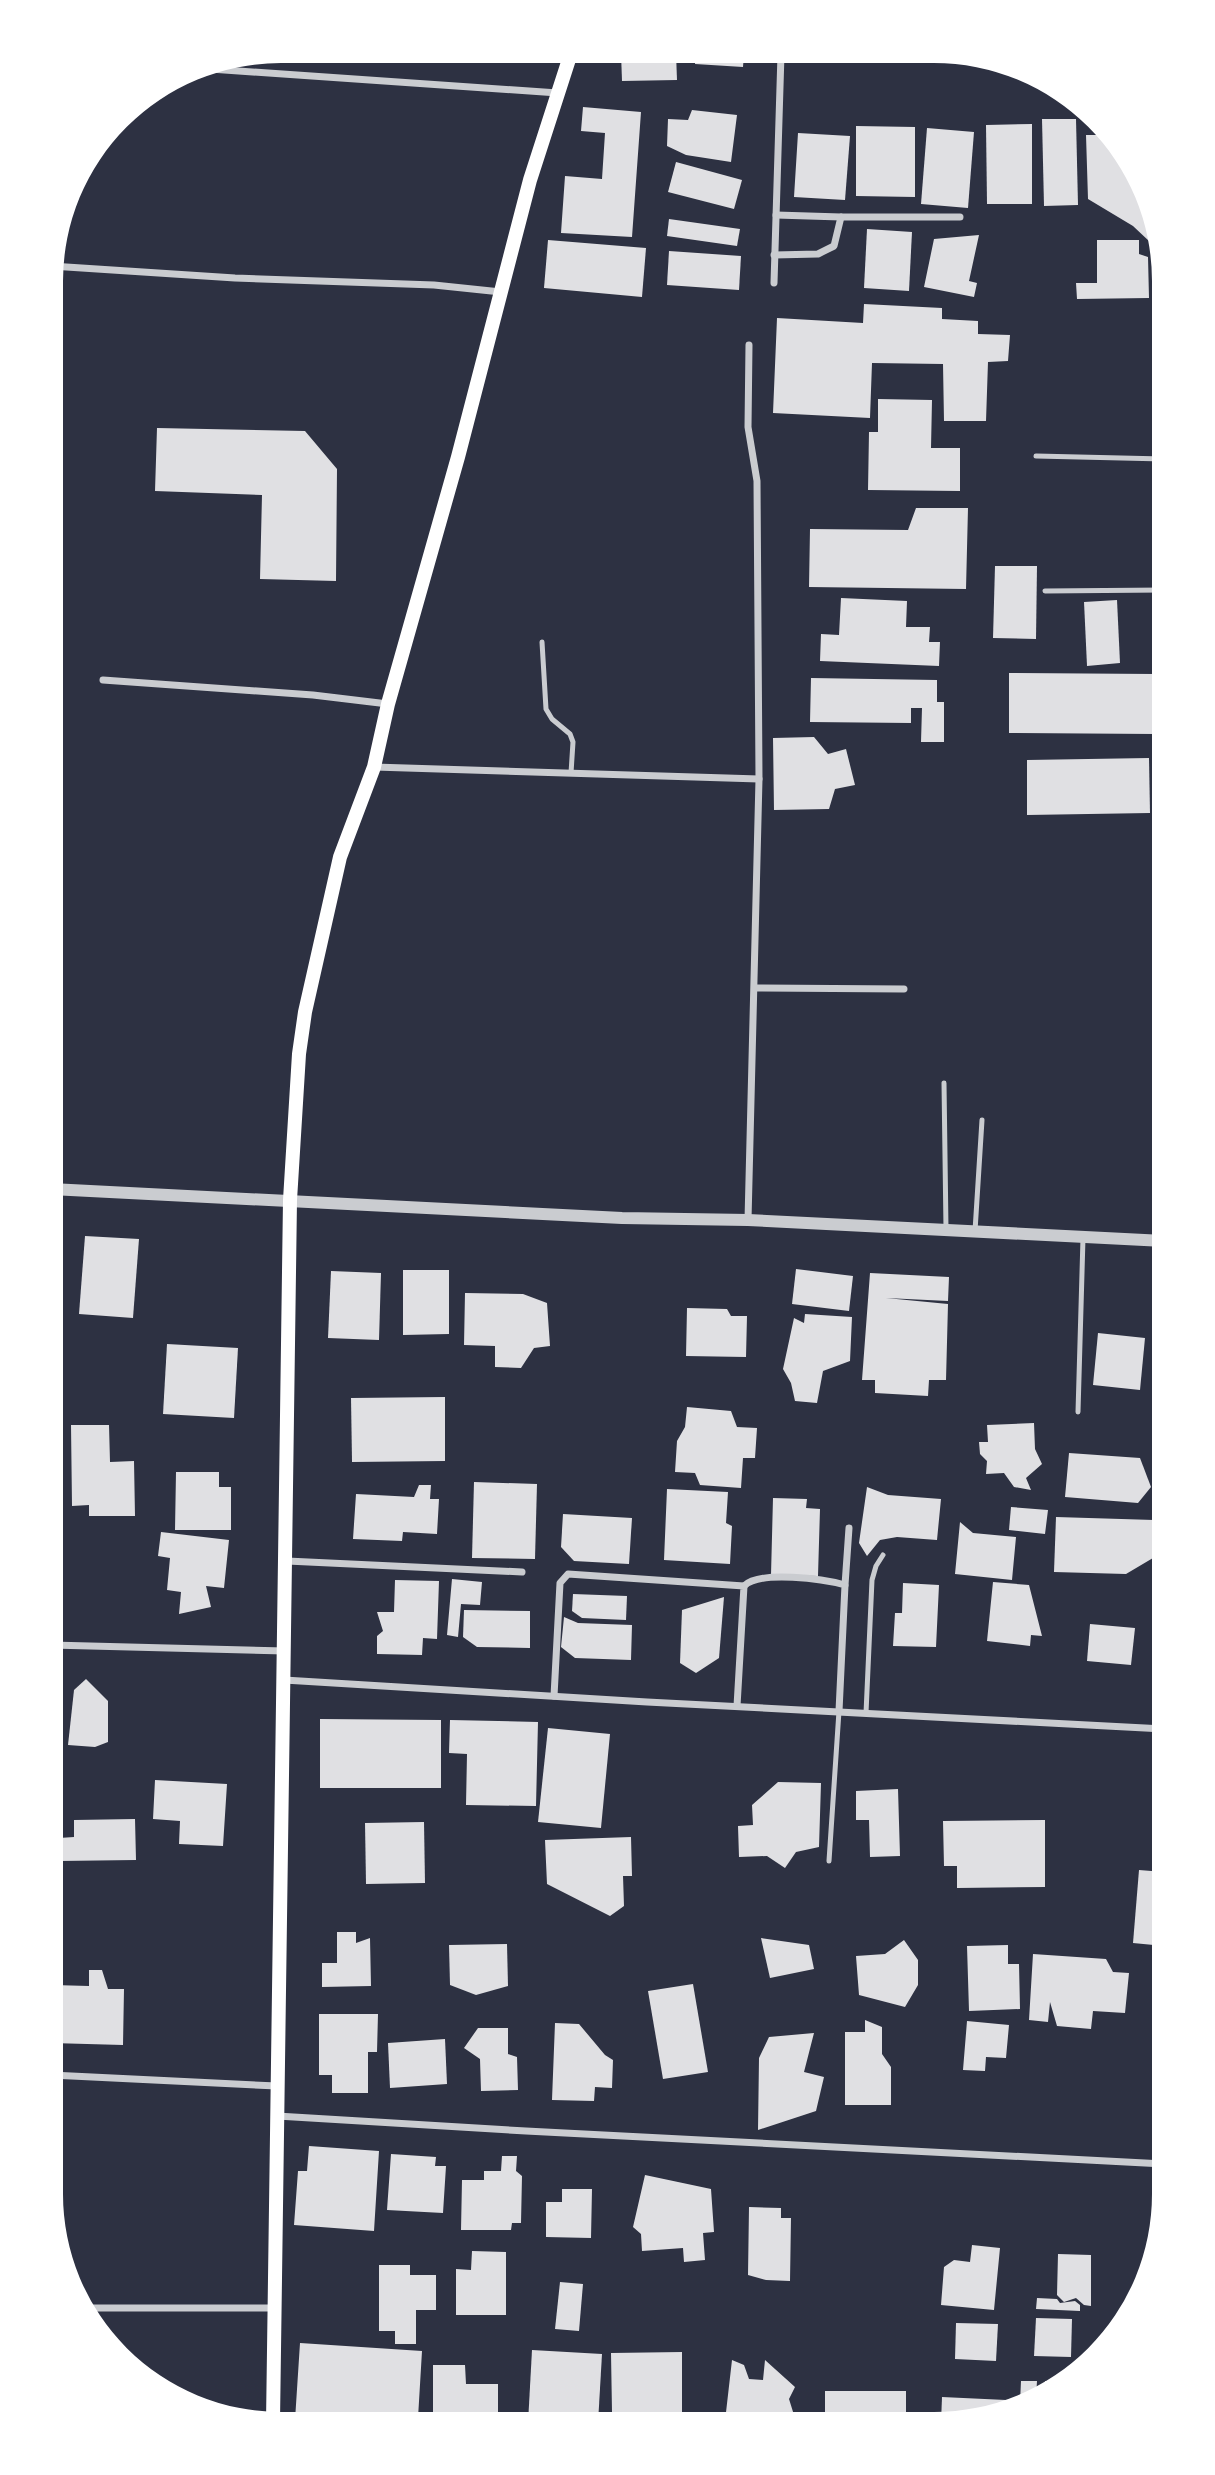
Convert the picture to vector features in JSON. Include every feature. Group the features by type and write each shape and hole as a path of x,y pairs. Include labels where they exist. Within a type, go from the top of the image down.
{"main road":[{"path":"273,2411 290,1200 297,1071 305,1012 340,857 374,767 388,704 462,444 530,180 568,63"}],"street":[{"path":"774,283 781,63"},
{"path":"227,70 559,93"},
{"path":"775,215 960,217"},
{"path":"774,255 818,254 834,246 841,217"},
{"path":"63,267 235,278 434,285 501,292"},
{"path":"748,1220 759,779 757,481 748,427 749,345"},
{"path":"103,680 313,695 388,704"},
{"path":"374,767 759,779"},
{"path":"755,988 904,989"},
{"path":"63,1190 622,1218 748,1220 1152,1241"},
{"path":"839,1711 849,1528"},
{"path":"287,1561 522,1572"},
{"path":"554,1696 560,1583 568,1574 744,1586"},
{"path":"737,1706 744,1586 750,1580 761,1578 827,1580 845,1585"},
{"path":"63,1645 285,1651"},
{"path":"284,1680 1152,1728"},
{"path":"63,2076 277,2086"},
{"path":"277,2116 1152,2163"},
{"path":"96,2308 276,2308"}],"lane":[{"path":"1036,456 1152,459"},
{"path":"1045,591 1152,590"},
{"path":"542,642 546,709 552,719 570,734 573,742 571,773"},
{"path":"944,1083 946,1229"},
{"path":"975,1231 982,1120"},
{"path":"1079,1412 1083,1238"},
{"path":"866,1713 872,1580 883,1555"},
{"path":"829,1861 839,1711"}],"building":[{"path":"621,63 676,63 677,80 622,81"},
{"path":"695,63 743,63 743,67"},
{"path":"583,107 641,112 632,237 561,233 565,176 602,179 605,133 581,131"},
{"path":"692,110 737,115 731,162 686,155 667,146 668,119 688,120"},
{"path":"1042,119 1076,119 1078,205 1044,206"},
{"path":"1032,124 1032,204 987,204 986,125"},
{"path":"856,126 915,127 915,197 856,196"},
{"path":"927,128 974,132 968,208 921,204"},
{"path":"798,133 850,136 845,200 794,197"},
{"path":"1086,135 1096,135 1130,184 1148,240 1133,226 1088,199"},
{"path":"676,162 742,180 734,209 668,192"},
{"path":"669,219 740,229 737,246 667,236"},
{"path":"867,229 912,232 909,291 864,288"},
{"path":"979,235 969,281 977,283 974,297 924,287 934,239"},
{"path":"548,240 646,248 642,297 544,288"},
{"path":"1097,240 1139,240 1139,254 1148,257 1149,298 1077,299 1076,283 1097,283"},
{"path":"669,251 741,256 739,290 667,285"},
{"path":"864,304 942,308 942,319 978,321 978,334 1010,335 1008,361 988,362 986,421 944,421 943,364 872,363 870,418 773,413 777,318 863,323"},
{"path":"878,399 932,400 931,448 960,448 960,491 868,490 869,432 878,432"},
{"path":"157,428 305,431 337,469 336,581 260,579 262,495 155,491"},
{"path":"916,508 968,508 966,589 809,587 810,529 908,530"},
{"path":"995,566 1037,566 1036,639 993,638"},
{"path":"841,598 907,601 906,627 930,627 929,642 940,642 939,666 820,661 821,634 839,635"},
{"path":"1117,600 1120,663 1087,666 1084,602"},
{"path":"1009,673 1152,674 1152,734 1009,733"},
{"path":"811,678 937,680 937,702 944,702 944,742 921,742 922,708 911,708 911,723 810,722"},
{"path":"814,737 828,754 846,749 855,785 835,789 829,809 774,810 773,738"},
{"path":"1149,758 1150,813 1027,815 1027,760"},
{"path":"85,1236 139,1239 133,1318 79,1314"},
{"path":"796,1269 853,1276 849,1311 792,1304"},
{"path":"403,1270 449,1270 449,1334 403,1335"},
{"path":"331,1271 381,1273 379,1340 328,1338"},
{"path":"870,1273 949,1277 948,1301 886,1298 948,1304 946,1380 929,1380 928,1396 875,1393 875,1380 862,1380"},
{"path":"465,1293 523,1294 547,1303 550,1346 534,1348 521,1368 495,1367 495,1346 464,1345"},
{"path":"687,1308 727,1309 731,1316 747,1316 746,1357 686,1356"},
{"path":"805,1314 852,1317 850,1361 823,1371 817,1403 795,1401 791,1383 783,1369 794,1318 804,1323"},
{"path":"1098,1333 1145,1338 1140,1390 1093,1385"},
{"path":"167,1344 238,1348 234,1418 163,1414"},
{"path":"445,1397 445,1461 352,1462 351,1398"},
{"path":"687,1407 731,1411 737,1427 757,1428 755,1458 743,1458 741,1488 700,1485 695,1473 675,1472 677,1441 685,1427"},
{"path":"1034,1423 1035,1449 1042,1464 1026,1478 1031,1490 1014,1487 1004,1473 986,1474 987,1461 980,1454 979,1442 988,1442 987,1425"},
{"path":"71,1425 109,1425 110,1462 134,1461 135,1516 89,1516 89,1505 72,1506"},
{"path":"1069,1453 1140,1458 1151,1487 1138,1503 1065,1497"},
{"path":"176,1472 219,1472 219,1487 231,1487 231,1530 175,1530"},
{"path":"474,1482 537,1484 535,1559 472,1558"},
{"path":"419,1485 431,1485 430,1499 439,1499 437,1534 403,1532 402,1541 353,1539 356,1494 414,1497"},
{"path":"867,1487 888,1495 941,1499 937,1540 897,1537 880,1540 867,1556 859,1543"},
{"path":"667,1489 728,1492 726,1523 732,1526 730,1564 664,1560"},
{"path":"773,1498 807,1499 806,1508 820,1509 818,1576 771,1575"},
{"path":"1011,1507 1048,1510 1045,1534 1009,1530"},
{"path":"563,1514 632,1518 629,1564 574,1561 561,1547"},
{"path":"1056,1517 1152,1520 1152,1559 1126,1574 1054,1572"},
{"path":"960,1522 973,1533 1016,1537 1012,1580 955,1574"},
{"path":"161,1532 229,1540 224,1588 206,1586 211,1607 179,1614 181,1592 167,1590 170,1558 158,1556"},
{"path":"452,1579 482,1582 480,1605 461,1604 458,1637 447,1635"},
{"path":"395,1580 439,1581 437,1639 423,1638 422,1655 377,1654 377,1636 383,1631 377,1612 394,1612"},
{"path":"993,1582 1029,1585 1042,1636 1031,1635 1030,1646 987,1641"},
{"path":"903,1583 939,1585 936,1647 893,1646 895,1613 902,1613"},
{"path":"573,1594 627,1596 626,1620 582,1618 572,1611"},
{"path":"724,1597 719,1658 696,1673 680,1663 682,1610"},
{"path":"464,1610 530,1611 530,1648 477,1647 463,1637"},
{"path":"564,1617 578,1623 632,1625 631,1660 575,1658 561,1647"},
{"path":"1090,1624 1135,1628 1131,1665 1087,1661"},
{"path":"86,1679 108,1701 108,1742 95,1747 68,1745 74,1690"},
{"path":"320,1719 441,1720 441,1788 320,1788"},
{"path":"450,1720 538,1722 536,1806 466,1805 467,1754 449,1753"},
{"path":"548,1728 610,1734 601,1828 538,1822"},
{"path":"155,1780 227,1784 223,1846 179,1844 180,1821 153,1819"},
{"path":"778,1782 821,1783 819,1847 796,1852 785,1868 767,1856 739,1857 738,1826 753,1825 752,1805"},
{"path":"898,1789 900,1856 870,1857 869,1820 856,1820 856,1791"},
{"path":"135,1819 136,1860 63,1861 63,1838 74,1837 74,1820"},
{"path":"1045,1820 1045,1887 957,1888 957,1866 944,1866 943,1821"},
{"path":"424,1822 425,1883 366,1884 365,1823"},
{"path":"631,1837 632,1876 623,1876 624,1906 610,1916 547,1884 545,1840"},
{"path":"1139,1870 1152,1871 1152,1945 1133,1943"},
{"path":"337,1932 356,1932 356,1943 370,1938 371,1986 322,1987 322,1963 337,1963"},
{"path":"761,1938 809,1945 814,1969 770,1978"},
{"path":"904,1940 918,1960 918,1985 905,2007 859,1995 856,1956 885,1954"},
{"path":"507,1944 508,1986 476,1995 450,1985 449,1945"},
{"path":"1008,1945 1008,1964 1019,1964 1020,2009 969,2011 967,1946"},
{"path":"1033,1954 1106,1959 1113,1972 1129,1973 1125,2013 1093,2011 1091,2029 1057,2026 1050,2002 1048,2022 1029,2020"},
{"path":"89,1970 102,1970 108,1989 124,1989 123,2045 63,2043 63,1985 89,1986"},
{"path":"693,1984 708,2072 663,2079 648,1991"},
{"path":"319,2014 378,2014 377,2052 368,2052 368,2093 332,2093 332,2075 319,2075"},
{"path":"865,2020 882,2027 882,2054 891,2067 891,2105 845,2105 845,2032 865,2032"},
{"path":"967,2021 1009,2025 1006,2058 986,2057 985,2071 963,2070"},
{"path":"555,2023 579,2024 605,2055 613,2060 612,2088 595,2087 594,2101 552,2100"},
{"path":"478,2028 508,2028 508,2054 517,2057 518,2090 481,2091 480,2059 464,2048"},
{"path":"814,2033 804,2072 824,2077 816,2111 758,2130 759,2058 769,2037"},
{"path":"445,2039 447,2084 390,2088 388,2043"},
{"path":"309,2146 379,2151 374,2231 294,2225 298,2171 307,2171"},
{"path":"391,2154 436,2157 435,2166 446,2166 443,2213 387,2210"},
{"path":"502,2156 517,2156 516,2171 522,2176 521,2223 512,2223 511,2230 461,2230 462,2180 484,2180 484,2171 501,2171"},
{"path":"645,2175 711,2189 714,2232 703,2233 705,2260 684,2262 683,2248 642,2251 641,2234 633,2227"},
{"path":"562,2189 592,2189 591,2238 546,2237 546,2202 562,2202"},
{"path":"749,2207 781,2208 781,2218 791,2218 790,2281 766,2280 748,2275"},
{"path":"972,2245 1000,2248 994,2310 941,2305 944,2267 954,2260 970,2262"},
{"path":"472,2251 506,2252 506,2315 456,2315 456,2269 471,2270"},
{"path":"1058,2254 1091,2255 1091,2306 1084,2305 1076,2298 1064,2302 1057,2295"},
{"path":"379,2265 410,2265 410,2275 436,2275 436,2310 416,2310 416,2344 395,2344 395,2331 379,2331"},
{"path":"560,2282 583,2284 579,2331 555,2329"},
{"path":"1037,2298 1057,2299 1060,2303 1075,2301 1080,2305 1080,2311 1036,2309"},
{"path":"1036,2318 1072,2319 1071,2357 1034,2356"},
{"path":"956,2323 998,2324 996,2361 955,2359"},
{"path":"300,2343 422,2351 418,2412 296,2412"},
{"path":"532,2350 602,2354 599,2412 529,2412"},
{"path":"682,2352 682,2412 612,2412 611,2353"},
{"path":"732,2360 744,2365 749,2379 763,2380 765,2360 795,2387 789,2399 793,2412 726,2412"},
{"path":"433,2365 465,2365 466,2384 498,2384 498,2412 433,2412"},
{"path":"1021,2381 1037,2381 1037,2386 1020,2394"},
{"path":"825,2391 906,2391 906,2412 825,2412"},
{"path":"942,2397 1004,2400 977,2408 941,2412"}]}
